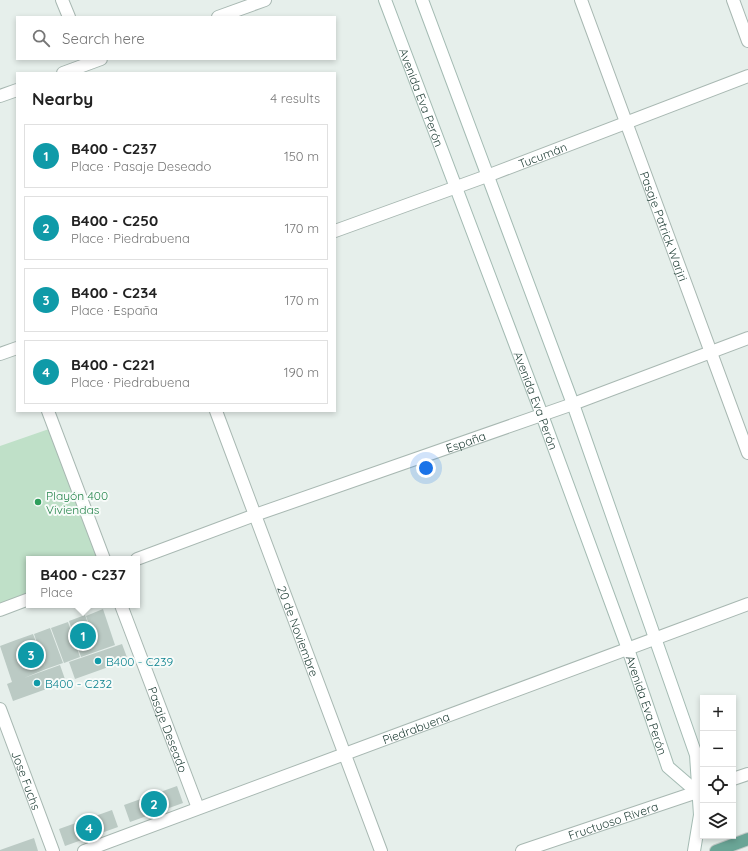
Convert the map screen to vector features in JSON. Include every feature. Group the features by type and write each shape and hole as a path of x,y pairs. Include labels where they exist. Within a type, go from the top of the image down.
{"main road":[{"path":"716,851 748,839"}],"street":[{"path":"62,0 68,16"},
{"path":"221,16 265,0"},
{"name":"Avenida Eva Perón","path":"385,0 542,415 628,649 668,767 700,791"},
{"path":"422,0 573,404 696,755 700,791"},
{"name":"Pasaje Patrick Warjri","path":"581,0 748,453"},
{"path":"733,0 748,41"},
{"path":"66,72 99,60"},
{"name":"Tucumán","path":"336,231 487,176 748,76"},
{"path":"0,96 16,90"},
{"name":"España","path":"140,558 255,515 573,404 710,351 748,338"},
{"path":"0,354 16,348"},
{"path":"48,412 103,556"},
{"name":"20 de Noviembre","path":"216,412 381,851"},
{"path":"0,610 26,600"},
{"name":"Piedrabuena","path":"84,851 346,755 748,604"},
{"name":"Pasaje Deseado","path":"122,608 198,808"},
{"name":"Jose Fuchs","path":"0,709 53,851"},
{"path":"736,778 748,774"},
{"name":"Fructuoso Rivera","path":"522,851 700,791"},
{"path":"694,851 700,815 700,803"}],"green space":[{"name":"Playón 400 Viviendas","path":"49,429 96,556 26,556 26,598 0,608 0,446"}],"building":[{"path":"103,609 115,645 98,651 86,616"},
{"path":"85,615 98,651 81,657 69,621"},
{"path":"68,622 80,657 64,663 51,628"},
{"path":"50,628 63,663 46,669 34,634"},
{"path":"33,634 46,669 24,678 60,665 66,682 13,701 7,684 12,682 0,646"},
{"name":"B400 - C239","path":"122,644 128,660 75,679 69,662"},
{"path":"177,786 183,803 130,822 124,805"},
{"path":"112,810 118,827 65,846 59,829"},
{"path":"34,838 38,851 0,851 0,850"}],"place":[{"name":"Playón 400 Viviendas","path":"38,502"},
{"name":"B400 - C237","path":"83,636"},
{"name":"B400 - C234","path":"31,655"},
{"name":"B400 - C239","path":"98,661"},
{"name":"B400 - C232","path":"37,683"},
{"name":"B400 - C250","path":"154,804"},
{"name":"B400 - C221","path":"89,828"}]}
